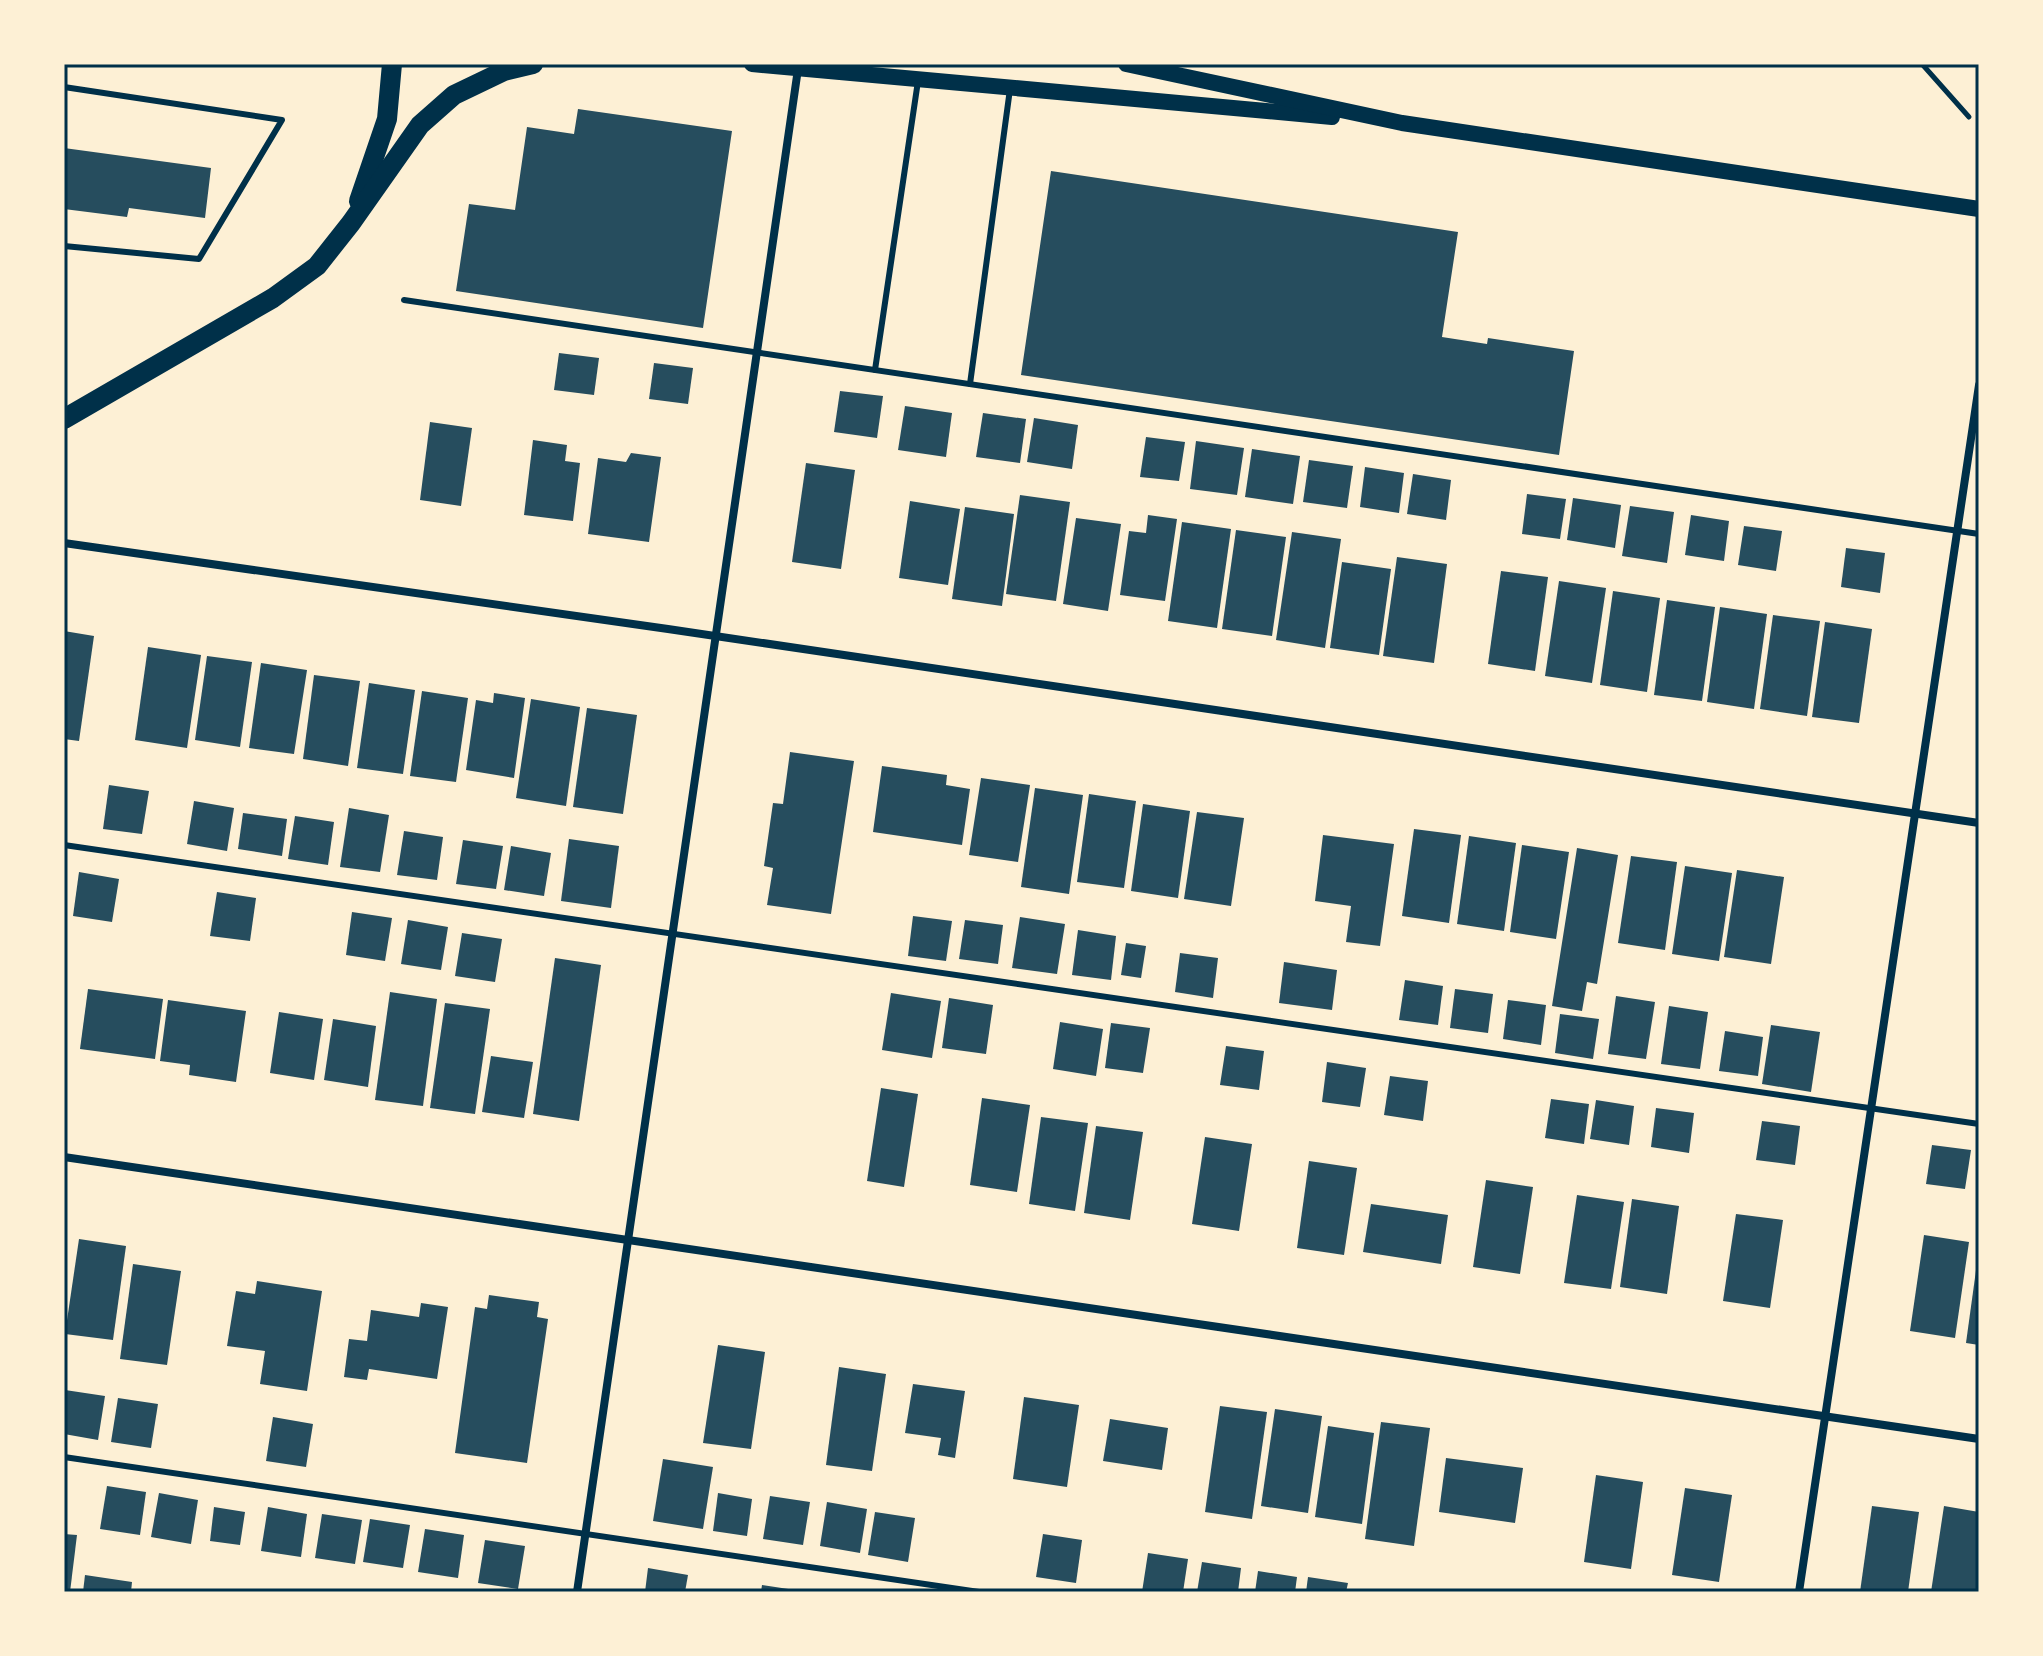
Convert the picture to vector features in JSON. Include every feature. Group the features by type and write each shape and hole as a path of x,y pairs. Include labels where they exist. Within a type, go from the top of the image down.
{"main road":[{"path":"351,223 387,119 392,64"},
{"path":"64,419 273,298 317,266 420,125 454,95 504,71 533,64"},
{"path":"752,64 1402,123 1979,209"},
{"path":"1126,64 1402,123"}],"street":[{"path":"577,1592 798,67"},
{"path":"1799,1592 1979,385"},
{"path":"64,543 1979,823"},
{"path":"64,1157 1979,1439"}],"lane":[{"path":"875,370 918,81"},
{"path":"64,87 282,120 199,259 64,246"},
{"path":"970,384 1010,89"},
{"path":"404,300 1979,534"},
{"path":"64,845 1979,1124"},
{"path":"64,1457 979,1592"}],"path":[{"path":"1922,64 1969,117"}],"building":[{"path":"578,109 732,131 703,328 456,291 469,204 515,210 527,127 574,134"},
{"path":"64,148 211,168 205,218 129,208 127,217 64,209"},
{"path":"1051,171 1458,232 1442,337 1487,344 1488,338 1574,351 1559,455 1021,375"},
{"path":"559,353 599,358 594,395 554,390"},
{"path":"654,363 693,368 688,404 649,399"},
{"path":"840,391 883,396 877,438 834,432"},
{"path":"905,406 952,413 946,457 898,450"},
{"path":"983,413 1026,419 1020,463 976,457"},
{"path":"1034,418 1078,425 1072,469 1027,462"},
{"path":"430,422 472,428 461,506 420,500"},
{"path":"1146,437 1185,442 1179,481 1140,477"},
{"path":"533,440 567,445 565,461 580,463 573,521 524,515"},
{"path":"1196,441 1244,448 1237,495 1190,489"},
{"path":"1252,449 1300,456 1293,504 1245,497"},
{"path":"631,453 661,457 649,542 588,534 598,458 626,462"},
{"path":"1309,460 1353,466 1347,508 1303,502"},
{"path":"806,463 855,470 841,569 792,562"},
{"path":"1365,467 1404,473 1399,513 1360,507"},
{"path":"1413,474 1451,480 1446,520 1407,514"},
{"path":"1527,494 1566,499 1560,539 1522,534"},
{"path":"1020,495 1070,502 1056,601 1006,594"},
{"path":"1573,498 1621,505 1615,548 1567,540"},
{"path":"910,501 960,509 948,585 899,578"},
{"path":"1630,506 1674,512 1667,563 1622,556"},
{"path":"965,507 1014,514 1002,606 952,599"},
{"path":"1148,515 1177,519 1165,601 1120,595 1129,531 1146,533"},
{"path":"1691,515 1729,521 1724,561 1685,555"},
{"path":"1076,518 1121,524 1108,611 1063,604"},
{"path":"1182,522 1231,529 1217,628 1168,621"},
{"path":"1744,526 1782,531 1776,571 1738,565"},
{"path":"1236,530 1286,537 1272,636 1222,629"},
{"path":"1292,532 1341,539 1325,648 1276,640"},
{"path":"1846,548 1885,553 1880,593 1841,587"},
{"path":"1397,557 1447,564 1434,663 1383,656"},
{"path":"1342,562 1391,569 1379,655 1330,648"},
{"path":"1501,571 1548,577 1535,671 1488,664"},
{"path":"1559,581 1606,588 1592,683 1545,676"},
{"path":"1613,591 1660,598 1647,692 1600,685"},
{"path":"1667,600 1715,607 1702,701 1654,695"},
{"path":"1720,607 1767,614 1754,709 1707,702"},
{"path":"1773,615 1820,621 1807,716 1760,709"},
{"path":"1825,622 1872,629 1859,723 1812,717"},
{"path":"64,631 94,636 79,741 64,739"},
{"path":"148,647 201,655 187,748 135,740"},
{"path":"207,656 252,662 240,747 195,740"},
{"path":"261,663 307,670 294,754 249,748"},
{"path":"314,675 360,681 348,766 303,759"},
{"path":"369,683 415,690 403,774 357,768"},
{"path":"422,691 468,698 456,782 410,776"},
{"path":"494,693 525,698 514,778 466,770 476,700 493,703"},
{"path":"531,699 580,707 566,806 516,798"},
{"path":"587,708 637,715 623,814 573,807"},
{"path":"790,752 854,761 831,914 767,905 773,868 764,866 773,803 783,804"},
{"path":"882,766 947,775 946,785 970,789 962,845 873,832"},
{"path":"981,778 1030,785 1018,862 969,855"},
{"path":"109,785 149,791 142,834 103,829"},
{"path":"1035,788 1083,795 1069,894 1021,887"},
{"path":"1089,794 1136,801 1124,888 1077,882"},
{"path":"194,801 234,808 227,851 187,844"},
{"path":"1143,804 1190,811 1178,898 1131,891"},
{"path":"349,808 389,815 380,872 340,867"},
{"path":"1197,812 1244,818 1231,906 1184,899"},
{"path":"243,813 287,819 282,856 238,849"},
{"path":"295,816 334,822 328,865 288,859"},
{"path":"1414,829 1461,835 1449,923 1402,916"},
{"path":"404,831 443,837 437,880 397,875"},
{"path":"1323,835 1394,844 1380,946 1346,942 1351,906 1315,901"},
{"path":"1469,836 1516,843 1504,931 1457,924"},
{"path":"569,839 619,846 611,908 561,901"},
{"path":"463,840 503,846 496,889 456,884"},
{"path":"1522,845 1569,852 1556,939 1510,932"},
{"path":"511,846 551,853 544,896 504,890"},
{"path":"1577,848 1618,855 1597,984 1587,982 1582,1011 1552,1006"},
{"path":"1631,856 1677,862 1665,950 1618,943"},
{"path":"1685,866 1732,873 1719,961 1672,954"},
{"path":"1737,870 1784,877 1771,964 1724,957"},
{"path":"79,872 119,879 112,922 73,916"},
{"path":"217,892 256,898 250,941 210,936"},
{"path":"352,912 392,918 385,961 346,955"},
{"path":"913,916 952,921 946,961 908,956"},
{"path":"1020,917 1065,924 1057,974 1012,968"},
{"path":"408,920 448,927 441,970 401,964"},
{"path":"965,920 1003,925 998,964 959,959"},
{"path":"1078,930 1116,936 1111,980 1072,975"},
{"path":"462,933 502,939 495,982 455,976"},
{"path":"1126,943 1146,946 1141,978 1121,975"},
{"path":"1180,953 1218,958 1213,998 1175,992"},
{"path":"555,958 601,965 579,1121 533,1114"},
{"path":"1284,962 1337,970 1332,1010 1279,1003"},
{"path":"1405,980 1443,986 1438,1025 1399,1020"},
{"path":"88,989 163,999 155,1059 80,1049"},
{"path":"1455,989 1493,994 1488,1033 1450,1028"},
{"path":"390,992 437,999 423,1106 375,1100"},
{"path":"891,993 941,1001 932,1058 882,1050"},
{"path":"1616,996 1655,1002 1646,1059 1608,1054"},
{"path":"949,998 993,1005 986,1054 942,1048"},
{"path":"168,1000 246,1011 236,1082 189,1075 190,1065 160,1061"},
{"path":"1508,1000 1546,1005 1541,1045 1503,1039"},
{"path":"445,1003 490,1009 475,1114 430,1108"},
{"path":"1669,1006 1708,1012 1700,1069 1661,1064"},
{"path":"279,1012 323,1019 314,1080 270,1073"},
{"path":"1560,1014 1599,1019 1593,1059 1555,1053"},
{"path":"333,1019 376,1026 368,1087 324,1080"},
{"path":"1060,1022 1103,1029 1096,1076 1053,1069"},
{"path":"1111,1023 1150,1028 1143,1073 1105,1068"},
{"path":"1771,1025 1820,1032 1811,1092 1762,1084"},
{"path":"1725,1031 1763,1037 1758,1076 1719,1071"},
{"path":"1226,1046 1264,1051 1259,1090 1220,1085"},
{"path":"491,1056 533,1062 524,1118 482,1112"},
{"path":"1327,1062 1366,1068 1360,1107 1322,1102"},
{"path":"1390,1076 1428,1081 1423,1121 1384,1115"},
{"path":"881,1088 918,1094 904,1187 867,1181"},
{"path":"982,1098 1030,1105 1017,1192 970,1185"},
{"path":"1551,1099 1589,1104 1584,1144 1545,1138"},
{"path":"1596,1100 1634,1106 1629,1145 1590,1139"},
{"path":"1656,1108 1694,1113 1689,1153 1651,1147"},
{"path":"1041,1117 1088,1123 1075,1211 1029,1204"},
{"path":"1762,1121 1800,1126 1795,1165 1756,1160"},
{"path":"1096,1126 1143,1132 1130,1220 1084,1213"},
{"path":"1205,1137 1252,1144 1239,1231 1192,1224"},
{"path":"1932,1145 1971,1150 1965,1189 1926,1184"},
{"path":"1309,1161 1357,1168 1344,1255 1297,1248"},
{"path":"1486,1180 1533,1187 1520,1274 1473,1267"},
{"path":"1577,1195 1624,1202 1611,1289 1564,1283"},
{"path":"1632,1199 1679,1206 1667,1294 1620,1287"},
{"path":"1371,1204 1448,1215 1441,1264 1363,1252"},
{"path":"1736,1214 1783,1220 1770,1308 1723,1301"},
{"path":"1924,1235 1969,1242 1955,1338 1910,1331"},
{"path":"79,1239 126,1246 113,1340 65,1334"},
{"path":"1979,1263 1979,1345 1966,1343"},
{"path":"133,1264 181,1271 167,1365 120,1359"},
{"path":"257,1281 322,1291 307,1391 260,1384 265,1351 227,1346 236,1291 255,1294"},
{"path":"489,1295 539,1302 537,1317 548,1319 527,1463 455,1453 475,1307 487,1309"},
{"path":"421,1303 448,1307 437,1379 369,1369 367,1380 344,1377 349,1339 367,1341 371,1310 419,1317"},
{"path":"718,1345 765,1352 751,1449 703,1443"},
{"path":"839,1367 886,1374 872,1471 826,1465"},
{"path":"913,1384 965,1391 955,1458 938,1455 941,1438 905,1433"},
{"path":"65,1390 105,1396 98,1440 64,1434"},
{"path":"1024,1397 1079,1405 1067,1487 1013,1479"},
{"path":"118,1398 158,1404 151,1448 111,1442"},
{"path":"1220,1406 1267,1412 1252,1519 1205,1512"},
{"path":"1275,1409 1322,1416 1308,1513 1261,1506"},
{"path":"273,1417 313,1424 306,1467 266,1461"},
{"path":"1110,1419 1168,1428 1162,1470 1103,1461"},
{"path":"1381,1422 1430,1428 1414,1546 1365,1539"},
{"path":"1328,1426 1374,1433 1362,1524 1315,1517"},
{"path":"1446,1458 1523,1468 1515,1523 1439,1512"},
{"path":"663,1459 713,1467 703,1529 653,1521"},
{"path":"1596,1475 1643,1482 1631,1569 1584,1562"},
{"path":"107,1486 146,1492 140,1535 100,1529"},
{"path":"1685,1488 1732,1495 1719,1582 1672,1575"},
{"path":"159,1493 198,1500 191,1544 151,1537"},
{"path":"718,1493 752,1499 747,1536 713,1531"},
{"path":"770,1496 810,1502 803,1545 763,1539"},
{"path":"827,1502 867,1509 860,1553 820,1546"},
{"path":"1872,1506 1919,1512 1908,1592 1860,1592"},
{"path":"1944,1506 1979,1512 1977,1592 1931,1592"},
{"path":"214,1507 245,1512 240,1545 210,1541"},
{"path":"268,1507 307,1514 301,1557 261,1551"},
{"path":"875,1512 915,1518 908,1562 868,1555"},
{"path":"322,1514 362,1520 355,1564 315,1558"},
{"path":"370,1519 410,1525 403,1568 363,1562"},
{"path":"425,1529 464,1535 458,1578 418,1572"},
{"path":"64,1534 77,1535 70,1592 64,1592"},
{"path":"1043,1534 1082,1540 1076,1583 1036,1577"},
{"path":"485,1540 525,1546 518,1589 478,1583"},
{"path":"1148,1553 1188,1559 1183,1592 1142,1592"},
{"path":"1202,1562 1241,1568 1238,1592 1197,1592"},
{"path":"648,1568 688,1575 685,1592 645,1592"},
{"path":"1258,1571 1297,1577 1295,1592 1255,1592"},
{"path":"85,1575 132,1582 131,1592 83,1592"},
{"path":"1308,1577 1348,1583 1346,1592 1306,1592"},
{"path":"762,1585 795,1590 795,1592 761,1592"}]}
